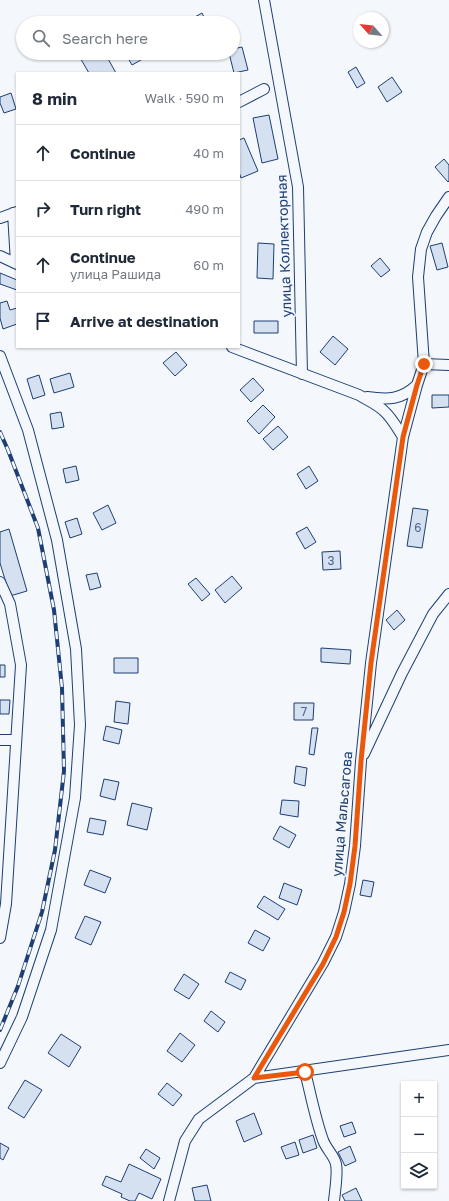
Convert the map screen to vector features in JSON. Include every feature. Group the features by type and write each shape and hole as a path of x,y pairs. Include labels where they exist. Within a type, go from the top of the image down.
{"street":[{"name":"улица Коллекторная","path":"264,0 298,187 302,374"},
{"path":"240,101 264,89"},
{"path":"449,197 427,232 421,249 418,277 424,364 449,365"},
{"path":"0,218 15,213 16,263 0,256"},
{"path":"235,348 359,395 384,410 403,437"},
{"path":"0,356 28,430 57,540 76,648 80,725 75,798 51,930 22,1018 0,1063"},
{"name":"улица Мальсагова","path":"170,1201 185,1141 199,1119 254,1078 323,964 336,937 344,912 350,884 355,846 361,761 371,663 403,437 424,364"},
{"path":"359,395 391,399 405,394 417,385"},
{"path":"0,582 22,665 0,938"},
{"path":"361,761 402,673 433,614 449,594"},
{"path":"0,740 16,740"},
{"path":"254,1078 305,1072 449,1050"},
{"path":"305,1072 317,1123 324,1142 335,1159 334,1201"}],"building":[{"path":"202,13 204,16 197,16"},
{"path":"240,47 242,47 248,70 234,72 231,60 240,60"},
{"path":"81,60 109,60 115,72 88,72"},
{"path":"129,60 141,60 132,65"},
{"path":"356,67 365,83 357,88 348,72"},
{"path":"392,77 402,92 387,102 378,87"},
{"path":"11,93 16,109 4,113 0,103 0,97"},
{"path":"269,115 278,159 262,163 253,118"},
{"path":"244,138 258,171 241,178 240,175 240,140"},
{"path":"444,159 449,165 448,182 435,167"},
{"path":"258,243 274,244 273,279 257,278"},
{"path":"442,243 448,267 437,270 430,246"},
{"path":"380,258 390,270 381,277 371,266"},
{"path":"0,273 16,280 16,290 0,284"},
{"path":"7,301 10,310 16,308 16,324 3,329 0,318 0,303"},
{"path":"254,321 278,321 278,333 254,333"},
{"path":"333,336 348,349 335,365 320,352"},
{"path":"176,352 187,365 175,376 163,363"},
{"path":"70,373 74,387 54,393 50,379"},
{"path":"39,375 45,395 33,399 27,379"},
{"path":"253,378 264,390 251,402 240,390"},
{"path":"432,395 449,395 449,407 432,408"},
{"path":"263,405 275,417 259,434 247,421"},
{"path":"61,412 64,427 52,429 50,414"},
{"path":"278,426 288,437 273,450 263,439"},
{"path":"76,466 79,480 66,483 63,469"},
{"path":"309,466 318,481 306,489 297,474"},
{"path":"108,505 116,523 102,530 93,513"},
{"path":"413,508 428,510 422,548 407,546"},
{"path":"77,518 82,534 70,538 65,522"},
{"path":"307,527 316,542 305,549 296,533"},
{"path":"9,529 27,591 10,596 0,563 0,532"},
{"path":"340,551 341,569 323,570 322,552"},
{"path":"97,573 101,587 90,590 86,575"},
{"path":"232,576 242,588 225,603 215,590"},
{"path":"196,578 210,594 202,601 188,584"},
{"path":"397,610 405,620 394,630 386,620"},
{"path":"321,648 351,650 350,664 321,662"},
{"path":"114,658 138,658 138,673 114,673"},
{"path":"0,665 5,665 5,677 0,677"},
{"path":"0,700 10,700 9,714 0,714"},
{"path":"116,701 130,703 128,724 114,722"},
{"path":"294,703 314,703 313,720 294,720"},
{"path":"106,726 122,730 119,744 103,740"},
{"path":"312,728 318,728 314,755 309,754"},
{"path":"296,766 307,768 305,786 294,783"},
{"path":"104,779 119,782 115,800 100,796"},
{"path":"282,800 299,801 298,817 280,814"},
{"path":"132,803 152,808 147,830 127,825"},
{"path":"90,818 106,821 103,835 87,832"},
{"path":"280,826 296,835 289,848 273,839"},
{"path":"90,870 111,878 105,893 84,885"},
{"path":"363,880 374,882 371,897 360,895"},
{"path":"284,883 302,890 297,905 279,898"},
{"path":"264,896 285,909 278,920 257,907"},
{"path":"85,916 101,922 91,945 75,938"},
{"path":"255,930 270,938 263,951 248,943"},
{"path":"230,972 246,980 241,990 225,982"},
{"path":"184,974 199,984 189,999 174,990"},
{"path":"211,1011 225,1022 218,1032 204,1021"},
{"path":"180,1033 195,1045 182,1062 167,1051"},
{"path":"61,1034 81,1047 69,1067 48,1053"},
{"path":"25,1080 42,1090 24,1118 8,1108"},
{"path":"167,1083 182,1095 173,1106 158,1094"},
{"path":"254,1113 262,1134 244,1142 236,1121"},
{"path":"352,1122 356,1133 344,1137 340,1126"},
{"path":"313,1135 317,1148 303,1153 299,1140"},
{"path":"295,1142 299,1155 286,1159 281,1147"},
{"path":"0,1143 9,1148 3,1160 0,1158"},
{"path":"350,1146 356,1161 345,1166 338,1152"},
{"path":"146,1149 160,1158 154,1169 140,1158"},
{"path":"129,1164 161,1179 152,1199 139,1193 135,1201 130,1201 121,1197 122,1194 102,1185 106,1176 121,1182"},
{"path":"207,1185 211,1201 195,1201 192,1188"},
{"path":"356,1188 362,1201 345,1201 342,1195"}],"railway":[{"path":"0,432 38,528 54,610 62,688 64,771 55,850 42,912 18,986 0,1030"}],"route":[{"path":"305,1072 254,1078 323,964 336,937 344,912 350,884 355,846 361,761 371,663 403,437 424,364"}]}
